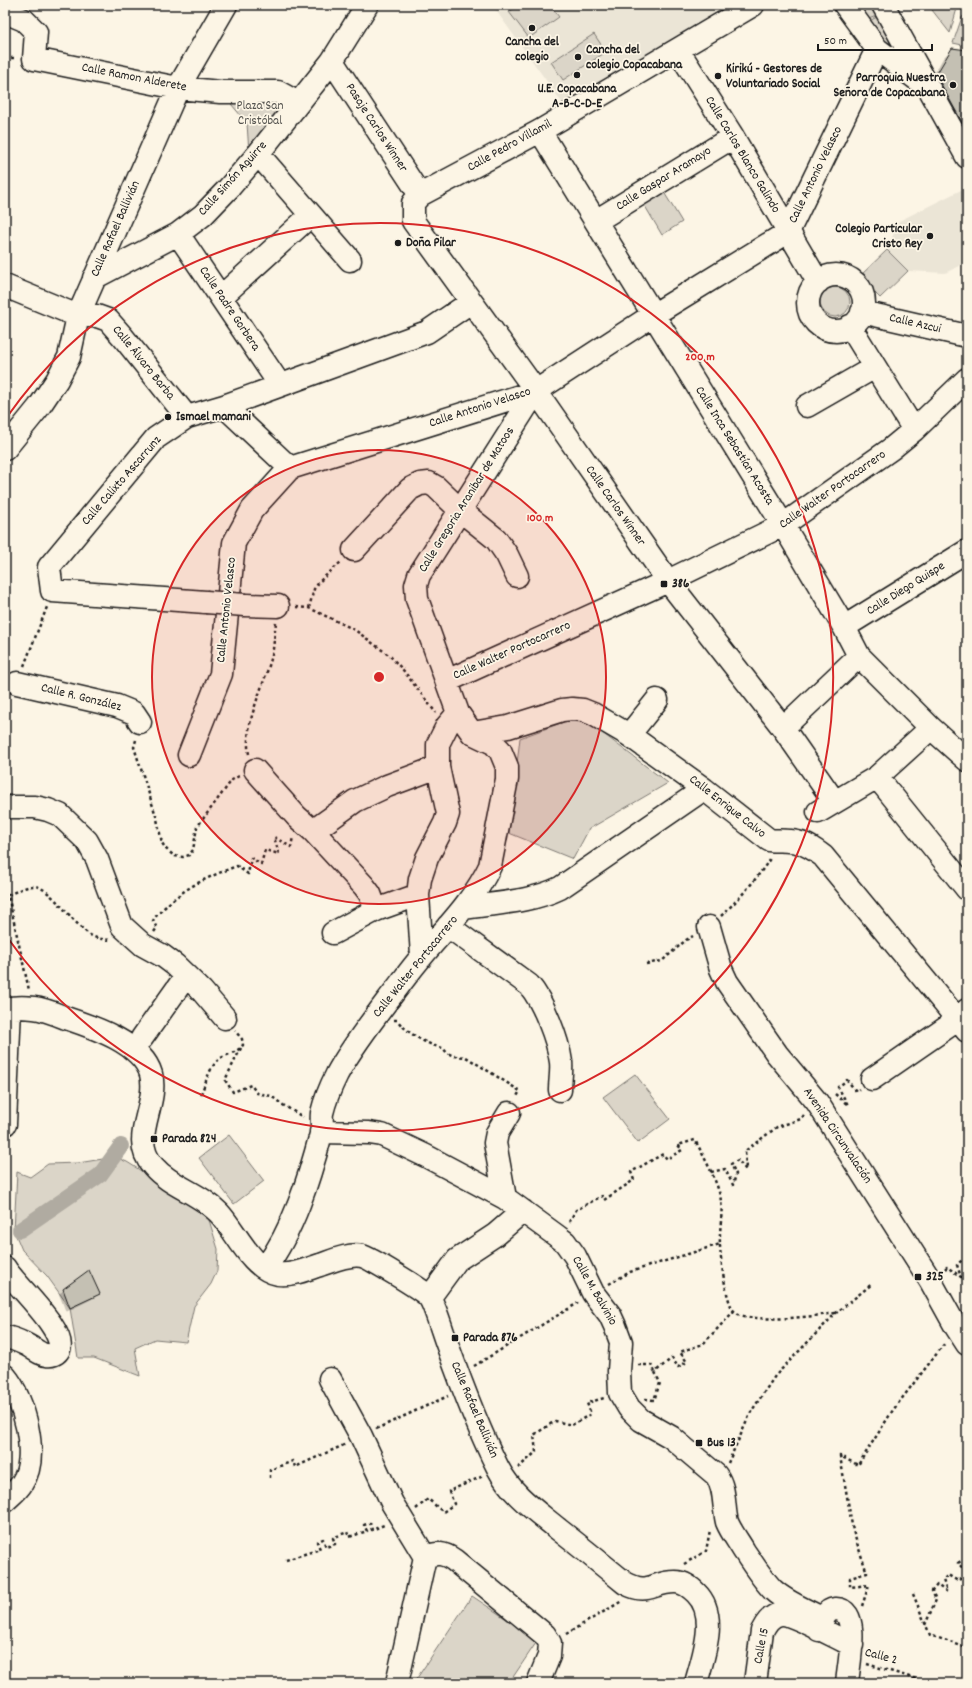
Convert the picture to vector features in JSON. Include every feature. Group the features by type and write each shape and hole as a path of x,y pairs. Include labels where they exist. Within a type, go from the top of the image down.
{"street":[{"name":"Calle Rafael Ballivián","path":"5,449 40,406 57,380 69,357 78,316 178,88 226,5"},
{"name":"Calle Simón Aguirre","path":"94,278 178,234 203,215 258,154 332,61 366,5"},
{"name":"Calle Pedro Villamil","path":"416,199 540,131 753,5"},
{"path":"845,5 877,49 928,88"},
{"path":"883,5 967,157"},
{"name":"Calle Ramon Alderete","path":"5,12 24,20 36,32 34,59 178,88 220,92 278,92 298,102"},
{"name":"Calle Antonio Velasco","path":"189,755 221,674 234,543 252,510 290,468 536,391 653,315 788,232 877,49"},
{"name":"Calle Carlos Blanco Galindo","path":"678,50 733,137 818,282"},
{"name":"Pasaje Carlos Winner","path":"332,61 416,199"},
{"name":"Calle Inca Sebastían Acosta","path":"540,131 783,525 860,656 931,728 967,760"},
{"name":"Calle Gaspar Aramayo","path":"596,221 733,137"},
{"path":"258,154 350,260"},
{"name":"Calle Carlos Winner","path":"416,199 413,221 536,391 668,581 783,728 826,807 877,777"},
{"path":"221,297 311,216"},
{"name":"Calle Padre Gorbera","path":"178,234 280,385"},
{"path":"835,275 844,276 852,280 863,294 864,303 856,319 834,330 819,325 813,319 810,312 809,295 818,282 826,277 835,275"},
{"name":"Calle Álvaro Barba","path":"5,286 78,316 96,316 108,320 187,417"},
{"name":"Calle Calixto Ascarrunz","path":"52,591 49,567 156,438 187,417 224,406 427,332 471,302"},
{"path":"856,319 875,367 914,430"},
{"name":"Calle Azcui","path":"856,319 967,336"},
{"path":"807,406 875,367"},
{"name":"Calle Walter Portocarrero","path":"265,1268 276,1254 283,1241 306,1184 322,1132 322,1114 329,1092 338,1073 379,1012 422,956 464,908 484,880 490,866 507,779 507,767 500,750 493,743 452,719 447,681 668,581 783,525 891,449 914,430 967,379"},
{"name":"Calle Gregoria Aranibar de Matoos","path":"447,681 417,599 416,585 419,576 536,391"},
{"path":"224,406 290,468"},
{"path":"354,550 410,489 420,484 429,483 436,487 461,511 496,539 507,555 517,576"},
{"name":"Calle Diego Quispe","path":"844,627 967,551"},
{"path":"52,591 278,606"},
{"path":"783,728 860,656"},
{"name":"Calle R. González","path":"17,683 117,706 134,713 140,722"},
{"path":"629,735 657,700"},
{"name":"Calle Enrique Calvo","path":"472,732 508,727 572,709 583,710 593,714 629,735 704,788 769,840 796,842 809,846 823,856 874,920 964,1020"},
{"path":"422,956 418,895 420,879 427,858 448,814 438,767 438,744 452,719"},
{"path":"931,728 877,777 967,889"},
{"path":"305,824 387,786 438,767"},
{"path":"255,770 364,886 370,894 376,910"},
{"path":"464,908 532,898 560,888 704,788"},
{"path":"5,807 35,807 60,815 87,841 97,859 122,926 143,945 163,956 186,976 202,991 225,1018"},
{"path":"333,933 376,910 418,895"},
{"path":"448,926 529,985 536,993 544,1009 559,1051 561,1063 560,1090"},
{"name":"Avenida Circunvalación","path":"709,927 721,969 727,982 777,1054 817,1102 930,1280 961,1336"},
{"path":"142,1038 186,976"},
{"path":"5,1124 7,1008 34,1008 95,1029 113,1037 135,1051 147,1065 151,1076 151,1098 143,1132 143,1148 153,1167 166,1178 205,1200 215,1209 255,1260 276,1274 287,1274 343,1258 362,1256 430,1297 457,1260 495,1235 523,1211"},
{"path":"872,1079 964,1020"},
{"path":"505,1198 494,1143 497,1133 509,1113"},
{"name":"Calle M. Balvinio","path":"322,1132 369,1133 382,1135 426,1156 505,1198 565,1242 575,1256 593,1293 610,1315 616,1326 621,1342 619,1371 630,1394"},
{"path":"5,1268 54,1328 60,1342 60,1348 58,1352 54,1354 45,1355 26,1344 5,1336"},
{"name":"Calle Rafael Ballivián","path":"430,1297 459,1376 498,1468 513,1492 625,1583 633,1588 642,1590"},
{"path":"5,1376 15,1392 30,1437 31,1462 22,1484 5,1501"},
{"path":"330,1379 361,1436 392,1503 425,1557 397,1683"},
{"path":"630,1394 629,1408 641,1420 671,1437 720,1481 728,1524 761,1576 773,1590 821,1624 829,1611 834,1609 844,1611 848,1615 853,1635 847,1683"},
{"path":"425,1557 434,1553 441,1553 454,1560 546,1635 550,1643 544,1682"},
{"path":"642,1590 676,1582 689,1586 698,1595 706,1611 708,1624 707,1643 696,1683"},
{"name":"Calle 15","path":"755,1683 762,1631 765,1623 776,1615 782,1614 821,1624"}],"path":[{"path":"309,608 314,589 320,581 354,550"},
{"path":"17,683 38,633 52,591"},
{"path":"140,722 134,747 157,818 162,843 174,856 183,857 189,855 193,850 196,827 232,780 244,773 255,770 249,753 248,741 250,725 271,658 278,606 309,608 355,630 390,656 452,719"},
{"path":"143,945 157,928 153,921 156,915 175,896 200,881 237,866 248,874 251,858 261,864 265,850 279,854 274,837 291,847 305,824"},
{"path":"646,964 662,961 686,940 709,927 737,901 761,873 781,842"},
{"path":"34,1008 6,894 27,888 40,887 49,894 86,932 96,938 112,940"},
{"path":"379,1012 391,1019 397,1020 402,1028 432,1045 443,1048 447,1053 454,1056 466,1057 520,1091 509,1113"},
{"path":"225,1018 242,1039 243,1045 240,1048 225,1080 233,1092 251,1085 257,1093 272,1096 284,1105 299,1113 322,1132"},
{"path":"201,1094 212,1067 219,1059 240,1048"},
{"path":"711,1172 726,1169 733,1185 736,1174 731,1164 738,1160 746,1170 745,1151 778,1128 801,1119 817,1102 832,1091 848,1105 838,1087 847,1080 856,1091 872,1079"},
{"path":"569,1222 576,1210 602,1196 604,1200 634,1180 631,1172 663,1154 667,1159 682,1150 678,1145 695,1140 711,1172 721,1200 720,1244 728,1299 734,1311 746,1318 802,1318 836,1313"},
{"path":"459,1376 593,1293 630,1272 720,1244"},
{"path":"930,1280 947,1267 961,1277 957,1265 967,1255"},
{"path":"720,1481 751,1412 775,1376 836,1313 872,1284"},
{"path":"655,1372 672,1358 678,1367 687,1362 680,1352 703,1344 734,1311"},
{"path":"861,1609 869,1584 850,1586 850,1578 867,1574 853,1531 844,1487 840,1456 858,1465 893,1410 961,1336"},
{"path":"505,1480 536,1452 534,1435 555,1421 572,1425 591,1414 587,1403 630,1394 654,1400 660,1383 651,1365 632,1366"},
{"path":"663,1584 678,1568 706,1551 711,1528"},
{"path":"967,1554 965,1556 967,1562"},
{"path":"925,1625 936,1600 932,1591 937,1585 947,1592 943,1580 948,1576 958,1582 967,1573 958,1563 961,1561 967,1566"},
{"path":"550,1643 642,1590"},
{"path":"913,1594 930,1635 967,1648"},
{"name":"Calle 2","path":"851,1652 929,1683"}],"shaded area":[{"name":"U.E. Copacabana A-B-C-D-E","path":"492,5 733,5 563,104"},
{"name":"Colegio Particular Cristo Rey","path":"963,189 967,195 967,262 945,273 908,271 887,250 899,221"}],"green space":[{"name":"Cancha del colegio","path":"519,5 550,5 559,17 529,38 509,12"},
{"path":"857,5 874,5 879,15 866,20"},
{"path":"941,5 958,5 950,33 932,10"},
{"path":"967,15 967,46 953,43 962,17"},
{"path":"877,17 893,46 909,69 886,50 869,21"},
{"name":"Cancha del colegio Copacabana","path":"594,34 606,52 563,80 551,62"},
{"name":"Plaza San Cristóbal","path":"250,97 284,104 249,153 247,123 226,98"},
{"path":"662,189 682,222 662,235 642,201"},
{"path":"887,250 908,271 880,298 859,277"},
{"path":"835,287 846,291 850,302 846,313 835,317 824,313 820,302 824,291"},
{"path":"580,716 668,783 589,829 573,859 509,833 520,738"},
{"path":"635,1074 670,1119 638,1143 603,1097"},
{"path":"229,1135 264,1181 234,1204 199,1158"},
{"path":"115,1157 127,1162 186,1199 209,1220 218,1249 217,1271 211,1284 194,1306 186,1342 155,1339 135,1348 140,1376 94,1358 78,1358 70,1308 47,1276 22,1250 14,1231 17,1172 30,1177 48,1164 78,1163"},
{"path":"472,1596 538,1640 509,1683 419,1683 415,1681"}],"building":[{"name":"Parroquia Nuestra Señora de Copacabana","path":"952,48 967,50 967,131 936,75"},
{"path":"89,1270 100,1294 70,1308 63,1289"}],"waterway":[{"path":"20,1230 100,1175 121,1146"}],"place":[{"name":"Cancha del colegio","path":"532,28"},
{"name":"Cancha del colegio Copacabana","path":"578,57"},
{"name":"U.E. Copacabana A-B-C-D-E","path":"577,75"},
{"name":"Kirikú - Gestores de Voluntariado Social","path":"718,76"},
{"name":"Parroquia Nuestra Señora de Copacabana","path":"953,85"},
{"name":"Colegio Particular Cristo Rey","path":"930,236"},
{"name":"Doña Pilar","path":"398,243"},
{"name":"Ismael mamani","path":"168,417"},
{"name":"386","path":"664,584"},
{"name":"Parada 824","path":"154,1139"},
{"name":"325","path":"918,1277"},
{"name":"Parada 876","path":"455,1338"},
{"name":"Bus 13","path":"699,1443"}]}
